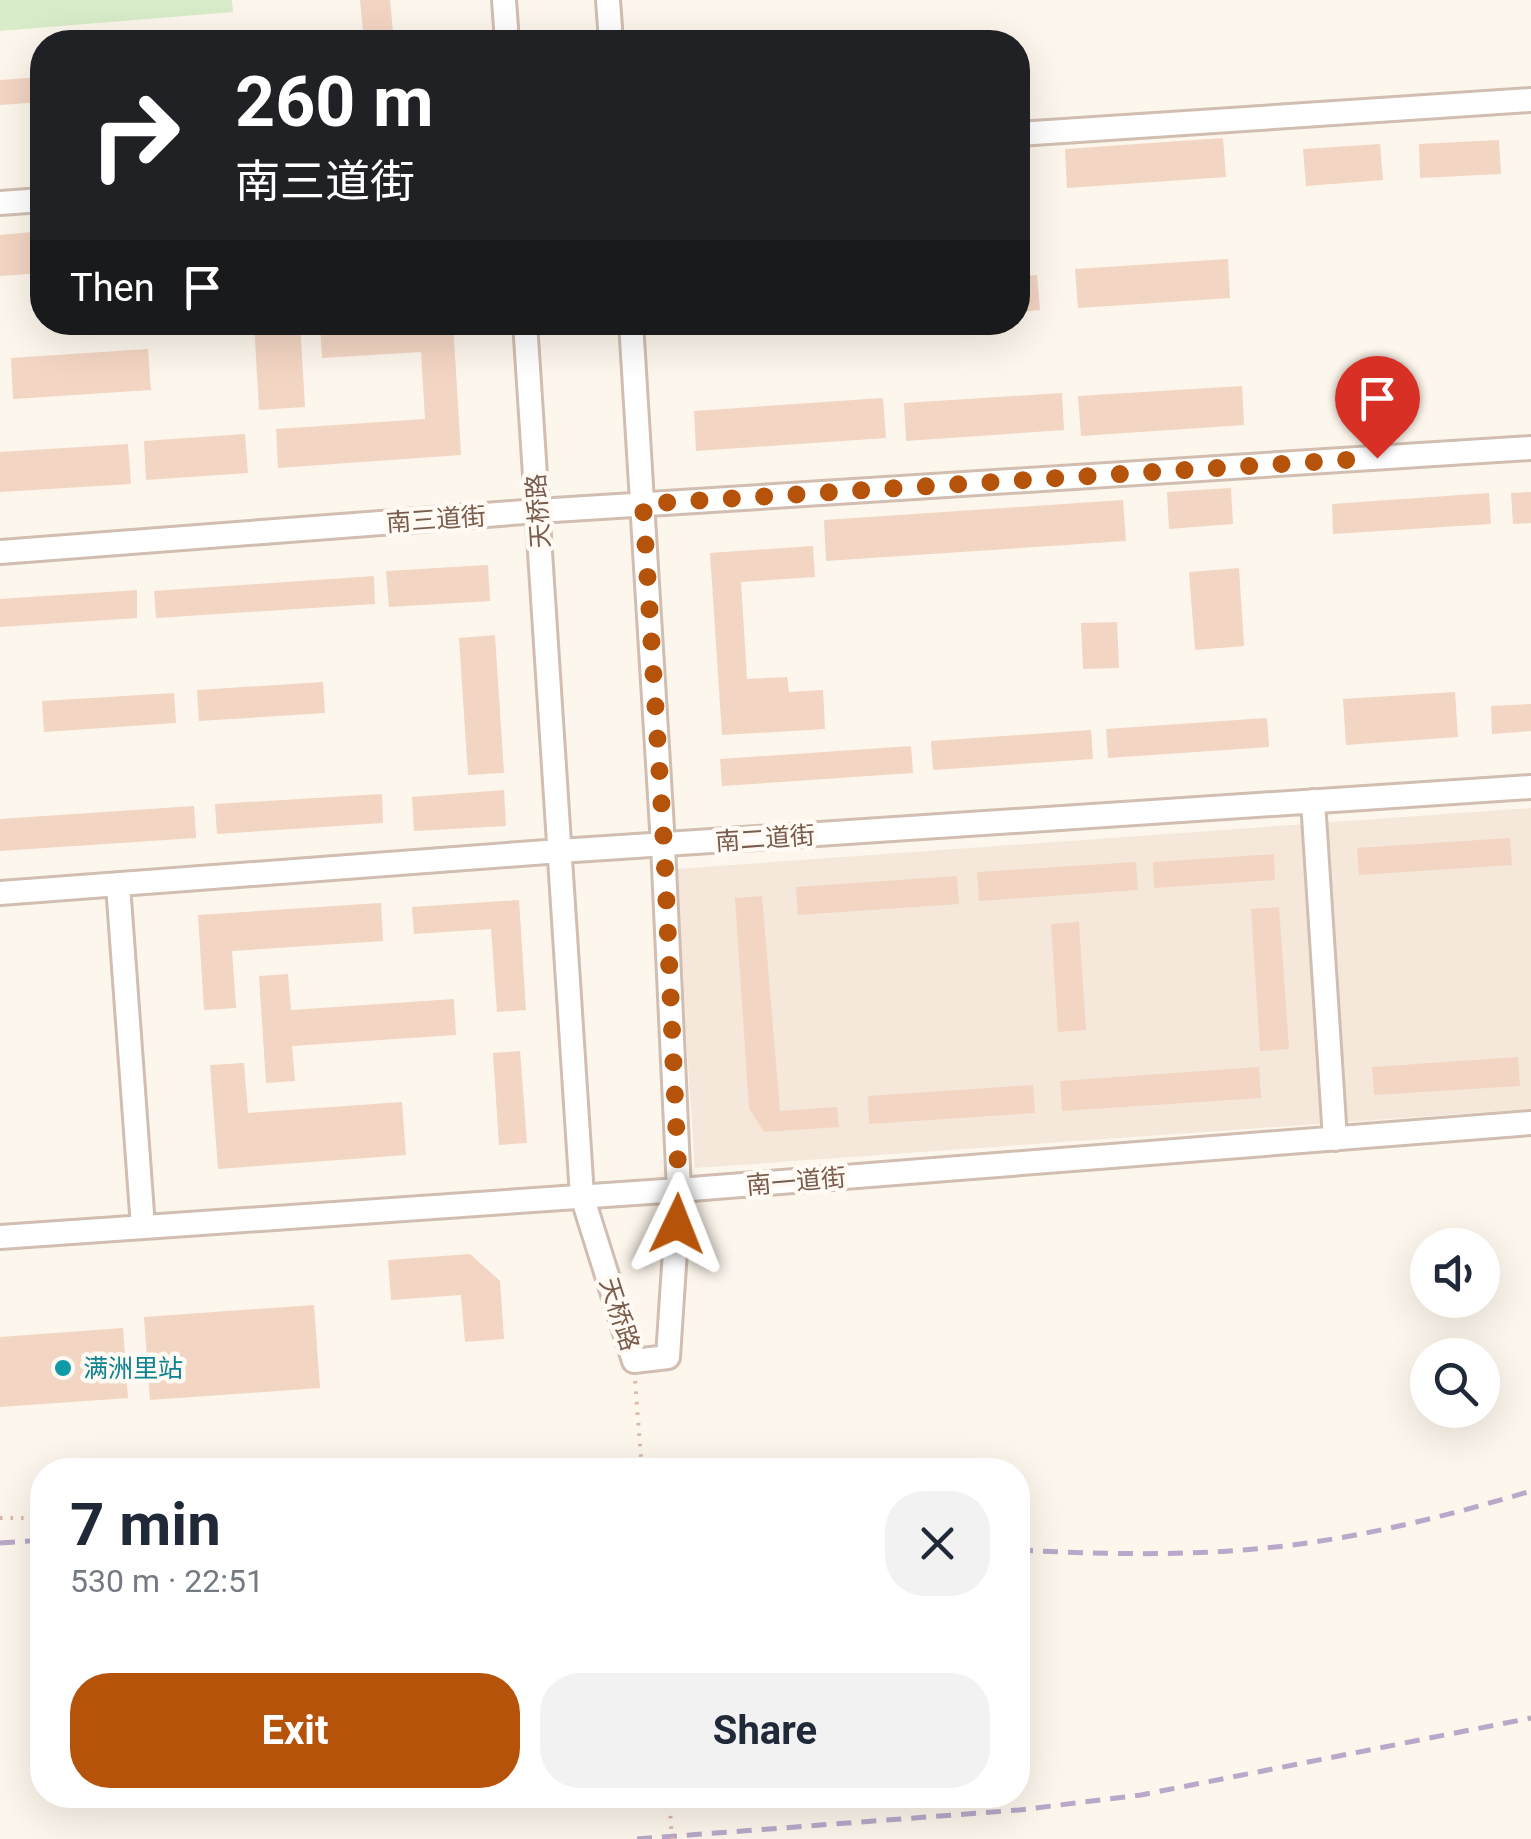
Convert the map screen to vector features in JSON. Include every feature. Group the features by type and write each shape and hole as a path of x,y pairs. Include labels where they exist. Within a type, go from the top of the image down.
{"street":[{"path":"504,0 506,30"},
{"path":"608,0 610,30"},
{"path":"1030,133 1531,100"},
{"path":"0,203 30,201"},
{"name":"天桥路","path":"527,335 582,1196 634,1361 668,1357 679,1190 664,845 631,335"},
{"name":"南三道街","path":"0,552 538,511 1531,448"},
{"name":"南二道街","path":"0,893 1531,787"},
{"path":"1313,800 1335,1138"},
{"path":"118,885 142,1228"},
{"name":"南一道街","path":"0,1237 679,1190 1531,1123"}],"path":[{"path":"634,1361 641,1458"},
{"path":"0,1518 30,1518"},
{"path":"670,1808 672,1839"}],"shaded area":[{"path":"1531,808 1531,1109 695,1168 675,869"}],"green space":[{"path":"0,0 232,0 233,12 0,31"}],"building":[{"path":"360,0 390,0 393,30 363,30"},
{"path":"30,78 30,103 0,105 0,80"},
{"path":"1223,138 1226,177 1067,188 1065,149"},
{"path":"1499,140 1501,174 1420,178 1419,144"},
{"path":"1380,144 1383,180 1306,186 1303,149"},
{"path":"30,232 30,274 0,276 0,235"},
{"path":"1228,259 1230,298 1078,308 1075,269"},
{"path":"1030,275 1037,275 1040,310 1030,311"},
{"path":"255,335 301,335 305,407 259,410"},
{"path":"321,335 454,335 461,455 278,468 276,429 425,419 421,352 322,358"},
{"path":"148,349 151,390 13,399 11,358"},
{"path":"1242,386 1244,425 1081,436 1078,396"},
{"path":"1062,393 1064,430 906,441 904,403"},
{"path":"883,398 886,438 696,451 694,411"},
{"path":"245,434 248,473 146,480 144,441"},
{"path":"128,444 131,484 0,492 0,452"},
{"path":"1231,488 1233,524 1169,529 1167,492"},
{"path":"1531,492 1531,523 1513,524 1511,493"},
{"path":"1489,493 1491,524 1333,534 1332,504"},
{"path":"1123,500 1126,541 826,561 824,520"},
{"path":"813,546 815,577 741,582 747,679 787,677 789,692 823,690 825,729 722,735 710,553"},
{"path":"488,565 490,601 389,607 386,571"},
{"path":"1239,568 1244,646 1195,650 1189,572"},
{"path":"374,576 375,604 156,618 154,591"},
{"path":"137,590 137,618 0,627 0,599"},
{"path":"1117,622 1119,668 1083,669 1081,623"},
{"path":"495,635 504,773 468,775 459,638"},
{"path":"323,682 325,713 199,721 197,690"},
{"path":"1455,692 1458,737 1346,745 1343,699"},
{"path":"174,693 176,723 44,732 42,701"},
{"path":"1531,704 1531,731 1492,734 1491,706"},
{"path":"1267,718 1269,747 1108,758 1106,729"},
{"path":"1091,730 1093,759 933,770 931,741"},
{"path":"911,746 913,773 722,786 720,759"},
{"path":"504,790 506,826 414,831 412,797"},
{"path":"382,794 383,823 217,834 215,804"},
{"path":"194,806 196,838 0,851 0,819"},
{"path":"1510,838 1512,865 1359,875 1357,848"},
{"path":"1274,854 1275,880 1154,888 1153,862"},
{"path":"1136,862 1138,890 979,901 977,872"},
{"path":"957,876 959,904 798,915 796,887"},
{"path":"762,896 780,1111 837,1107 839,1127 764,1132 749,1108 735,898"},
{"path":"519,900 526,1010 497,1012 491,929 414,934 412,907"},
{"path":"381,903 383,941 232,951 236,1008 204,1010 198,915"},
{"path":"1279,907 1289,1049 1260,1051 1251,909"},
{"path":"1079,922 1086,1030 1058,1032 1051,924"},
{"path":"288,974 291,1010 454,999 456,1035 292,1046 295,1081 266,1083 259,976"},
{"path":"520,1051 527,1143 499,1145 493,1053"},
{"path":"1518,1057 1520,1086 1374,1095 1372,1067"},
{"path":"244,1063 248,1113 402,1102 406,1155 218,1169 210,1065"},
{"path":"1259,1067 1261,1098 1062,1111 1060,1081"},
{"path":"1033,1085 1035,1113 869,1124 868,1096"},
{"path":"470,1254 500,1281 504,1339 465,1342 461,1295 391,1300 388,1260"},
{"path":"314,1305 320,1388 150,1400 144,1317"},
{"name":"满洲里站","path":"123,1328 128,1398 0,1407 0,1337"}],"railway":[{"path":"1030,1550 1166,1553 1290,1545 1394,1527 1531,1491"},
{"path":"0,1543 30,1541"},
{"path":"637,1839 1019,1810 1141,1795 1531,1718"}],"place":[{"name":"满洲里站","path":"63,1368"}],"route":[{"path":"677,1224 679,1190 664,845 643,504 1377,458"}]}
